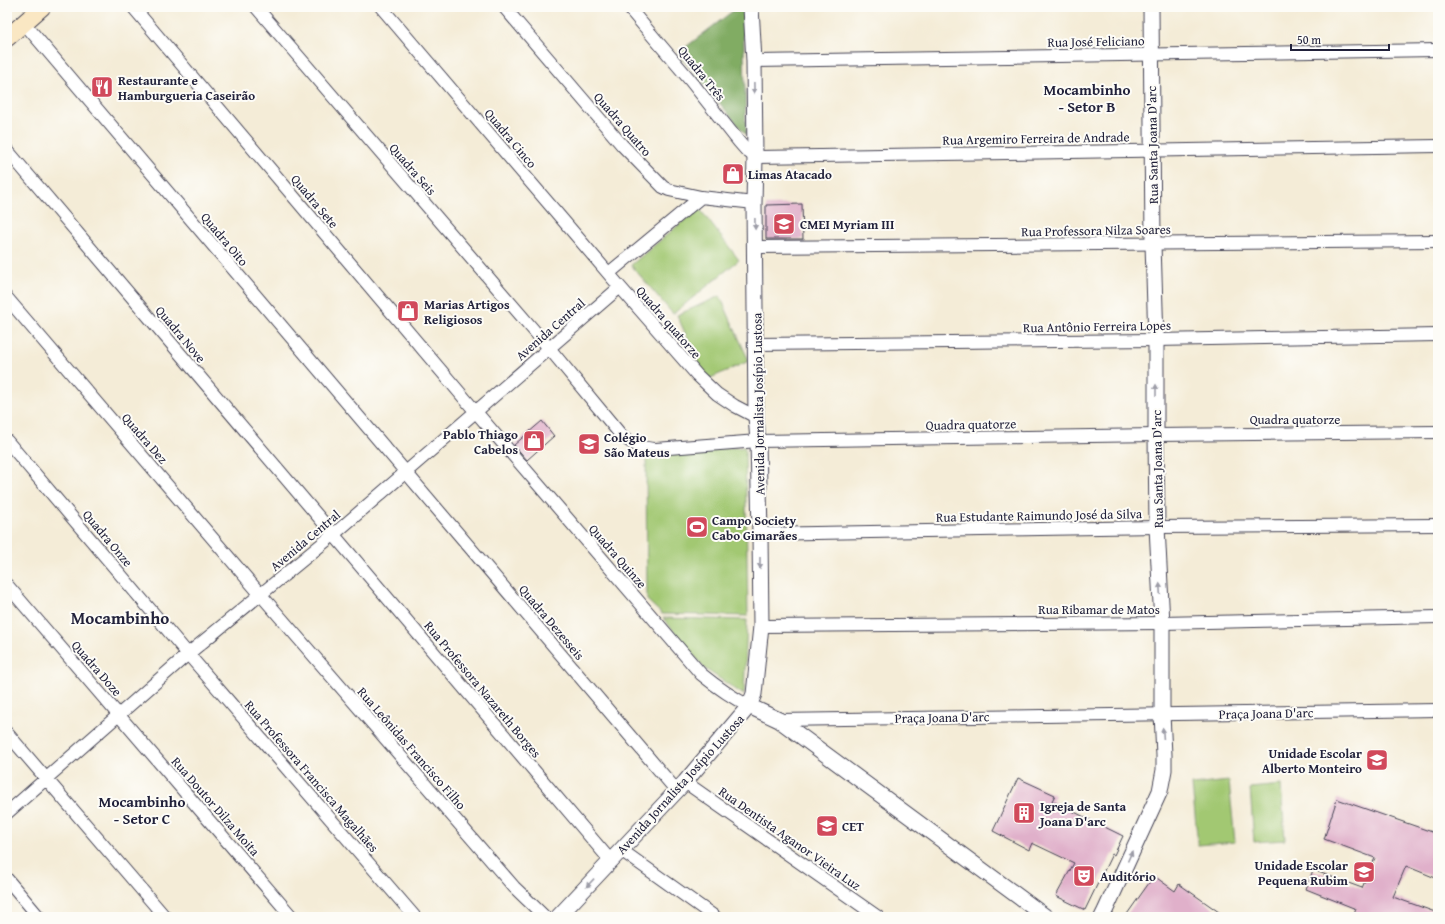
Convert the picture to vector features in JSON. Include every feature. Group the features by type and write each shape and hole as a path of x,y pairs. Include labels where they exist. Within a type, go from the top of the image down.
{"main road":[{"path":"7,38 42,7"}],"street":[{"name":"Quadra Sete","path":"133,7 476,412"},
{"name":"Quadra Seis","path":"256,7 549,348"},
{"name":"Quadra Cinco","path":"381,7 609,273 620,288"},
{"name":"Quadra Quatro","path":"504,7 622,145 661,186 669,190 701,197 754,203"},
{"name":"Quadra Três","path":"628,7 690,80 743,146 755,157"},
{"name":"Avenida Jornalista Josípio Lustosa","path":"558,917 681,786 749,706 754,694 760,626 760,534 756,417 755,157 752,7"},
{"name":"Rua Santa Joana D'arc","path":"1102,917 1106,912 1162,785 1164,770 1162,714 1162,623 1157,527 1151,7"},
{"name":"Quadra Oito","path":"24,23 406,472"},
{"name":"Rua José Feliciano","path":"754,61 1438,50"},
{"name":"Rua Argemiro Ferreira de Andrade","path":"755,157 1438,146"},
{"name":"Quadra Nove","path":"7,150 333,535"},
{"path":"609,273 701,197"},
{"name":"Rua Professora Nilza Soares","path":"755,248 1438,241"},
{"name":"Avenida Central","path":"7,813 188,654 333,535 620,288"},
{"name":"Quadra quatorze","path":"620,288 697,375 717,394 756,417"},
{"name":"Quadra Dez","path":"7,298 261,595"},
{"name":"Rua Antônio Ferreira Lopes","path":"756,344 1156,340 1438,335"},
{"name":"Quadra quatorze","path":"549,348 621,435 634,445 643,448 656,449 758,441 1438,432"},
{"name":"Quadra Quinze","path":"476,412 701,674 718,689 749,706"},
{"name":"Quadra Onze","path":"7,441 188,654"},
{"name":"Quadra Dezesseis","path":"406,472 681,786"},
{"name":"Rua Estudante Raimundo José da Silva","path":"760,534 1157,527 1438,525"},
{"name":"Rua Professora Nazareth Borges","path":"333,535 610,860"},
{"name":"Quadra Doze","path":"7,585 118,714"},
{"name":"Rua Leônidas Francisco Filho","path":"261,595 514,887 544,917"},
{"name":"Rua Ribamar de Matos","path":"760,626 1162,623 1438,617"},
{"name":"Rua Professora Francisca Magalhães","path":"188,654 415,917"},
{"path":"749,706 778,720 1046,917"},
{"name":"Praça Joana D'arc","path":"778,720 1438,710"},
{"name":"Rua Doutor Dilza Moita","path":"118,714 292,917"},
{"path":"7,733 165,917"},
{"name":"Rua Dentista Aganor Vieira Luz","path":"681,786 878,917"},
{"path":"622,850 715,917"},
{"path":"7,879 39,917"}],"green space":[{"path":"738,7 743,7 746,135 678,53"},
{"path":"699,208 739,260 673,314 631,265"},
{"path":"720,296 749,361 706,380 677,315"},
{"name":"Campo Society Cabo Gimarães","path":"745,447 748,616 662,614 647,600 646,454"},
{"path":"663,618 747,620 744,695 704,668"},
{"path":"1229,781 1235,842 1198,845 1192,785"},
{"path":"1281,785 1285,840 1254,842 1250,788"}],"building":[{"name":"CMEI Myriam III","path":"802,204 803,239 766,239 766,205"},
{"name":"Pablo Thiago Cabelos","path":"542,421 554,436 527,460 514,445"},
{"path":"1018,778 1055,795 1052,801 1123,836 1114,855 1112,854 1085,910 1056,896 1074,863 1032,843 1029,850 993,831"},
{"path":"1337,799 1438,834 1438,879 1406,866 1393,897 1438,913 1438,917 1353,917 1356,909 1306,889 1313,870 1362,888 1375,858 1324,839"},
{"path":"1154,876 1175,891 1179,884 1226,917 1125,917"}],"place":[{"name":"Restaurante e Hamburgueria Caseirão","path":"102,87"},
{"name":"Limas Atacado","path":"733,174"},
{"name":"CMEI Myriam III","path":"784,224"},
{"name":"Marias Artigos Religiosos","path":"408,311"},
{"name":"Pablo Thiago Cabelos","path":"534,441"},
{"name":"Colégio São Mateus","path":"589,444"},
{"name":"Campo Society Cabo Gimarães","path":"697,527"},
{"name":"Unidade Escolar Alberto Monteiro","path":"1377,760"},
{"name":"Igreja de Santa Joana D'arc","path":"1024,813"},
{"name":"CET","path":"827,826"},
{"name":"Unidade Escolar Pequena Rubim","path":"1364,872"},
{"name":"Auditório","path":"1084,876"}],"district":[{"name":"Mocambinho - Setor B","path":"1087,98"},
{"name":"Mocambinho","path":"120,618"},
{"name":"Mocambinho - Setor C","path":"142,810"}]}
